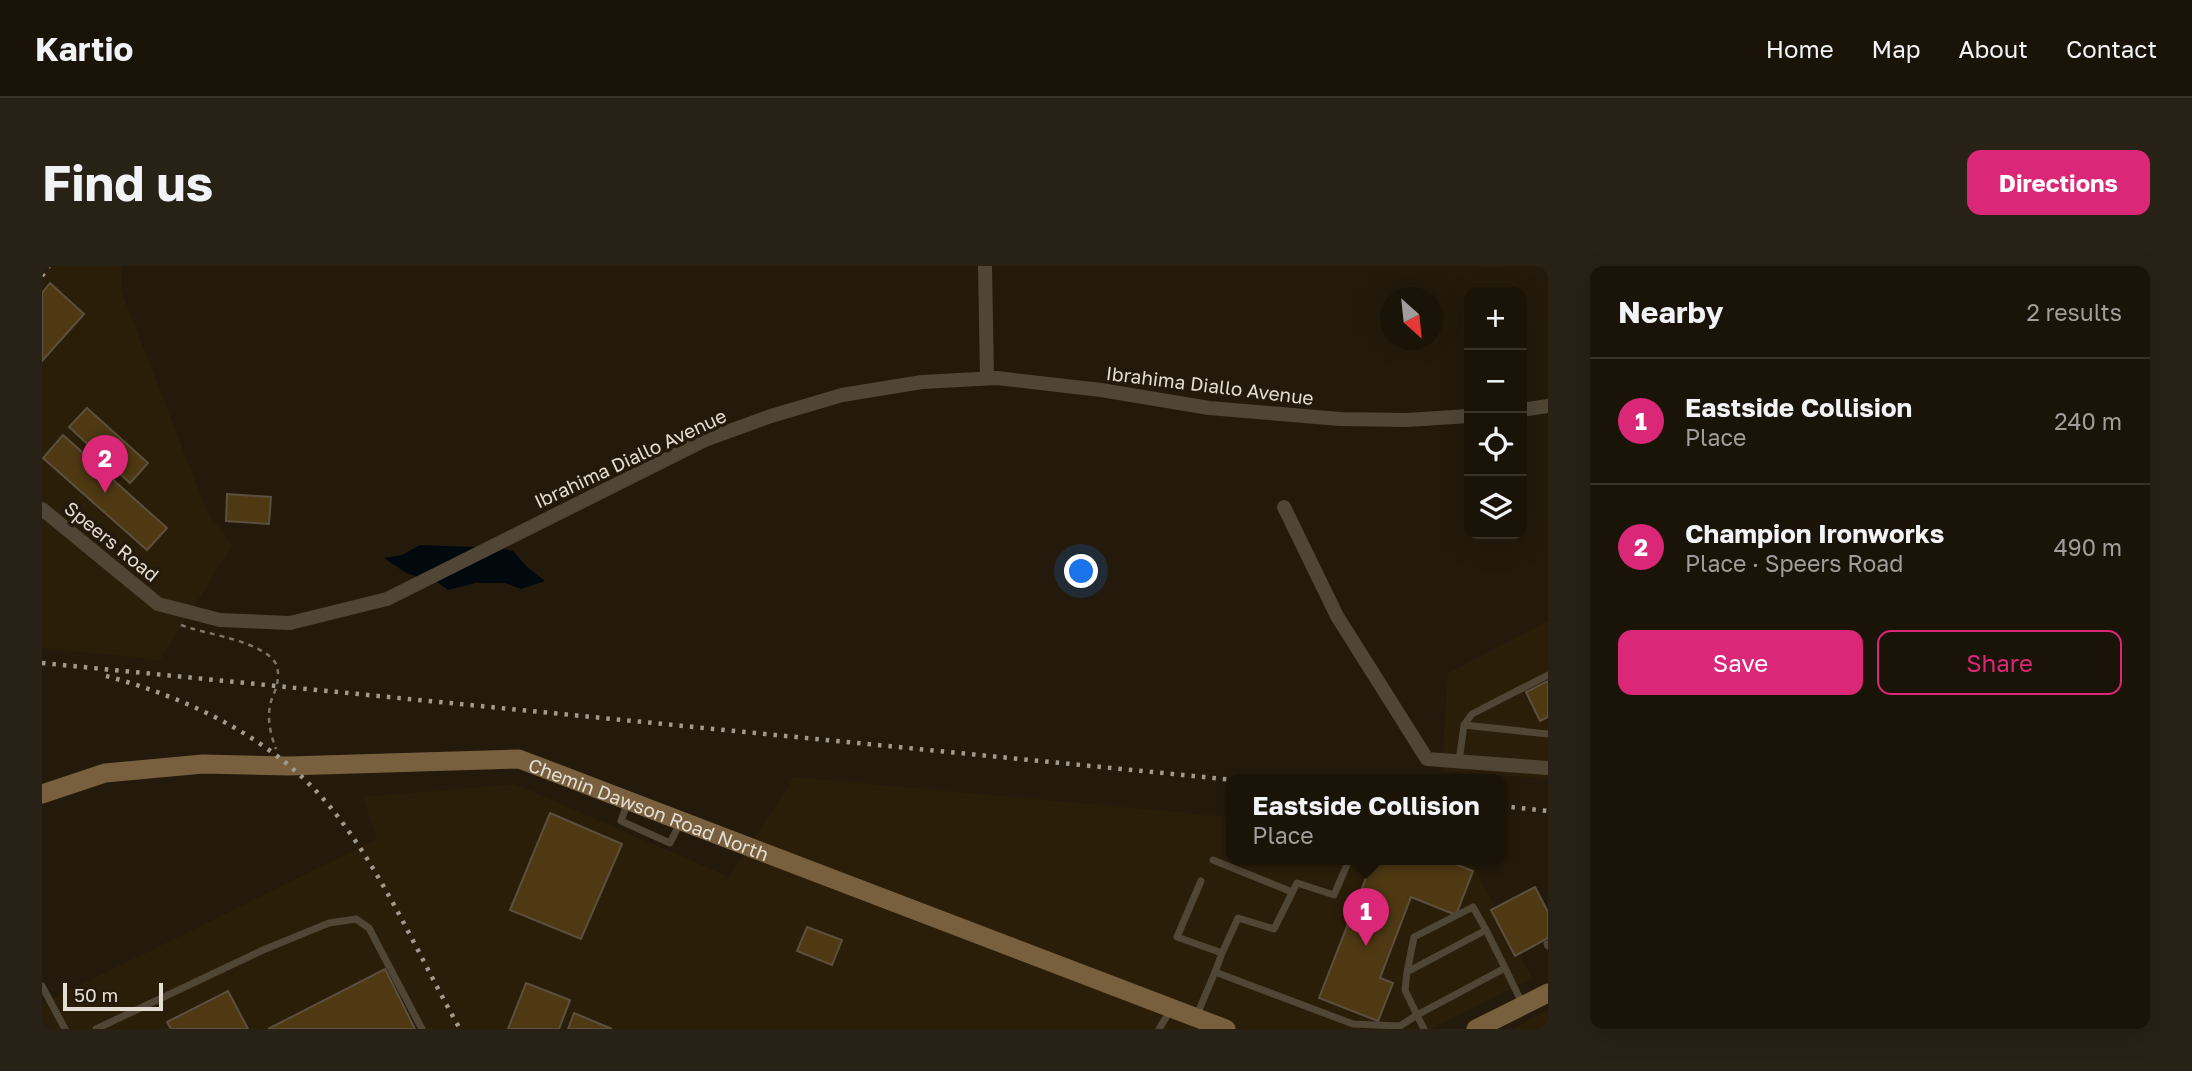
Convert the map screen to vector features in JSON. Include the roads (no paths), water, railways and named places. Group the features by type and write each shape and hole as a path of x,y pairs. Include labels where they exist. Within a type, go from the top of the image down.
{"street":[{"path":"985,266 987,378"},
{"name":"Ibrahima Diallo Avenue","path":"158,604 220,620 290,624 387,599 705,440 842,394 922,383 987,378 1101,390 1209,408 1328,418 1406,420 1464,416"},
{"path":"1527,409 1548,406"},
{"path":"1284,507 1337,616 1427,759 1548,768"},
{"name":"Speers Road","path":"42,509 158,604"},
{"name":"Chemin Dawson Road North","path":"42,794 106,773 203,764 276,766 519,759 1226,1029"},
{"path":"1476,1029 1516,1015 1548,993"}],"lane":[{"path":"1459,761 1464,725 1472,713 1548,676"},
{"path":"1464,725 1548,734"},
{"path":"1213,860 1292,892"},
{"path":"1196,1017 1238,918 1274,929 1297,883 1334,895 1347,865"},
{"path":"1201,881 1177,937 1222,953"},
{"path":"1424,1029 1405,990 1414,937 1473,907 1505,968 1516,1015"},
{"path":"96,1029 115,1026 263,950 329,923 356,919 369,928 422,1029"},
{"path":"1407,972 1486,930"},
{"path":"1215,972 1353,1024 1400,1026 1505,968"},
{"path":"42,986 65,1029"},
{"path":"1159,1029 1171,1008"}],"railway":[{"path":"42,276 49,266"},
{"path":"42,663 1226,779"},
{"path":"106,676 170,697 232,726 288,764 313,787 370,863 460,1029"},
{"path":"1506,807 1548,811"}],"place":[{"name":"Champion Ironworks","path":"105,493"},
{"name":"Eastside Collision","path":"1366,946"}]}
